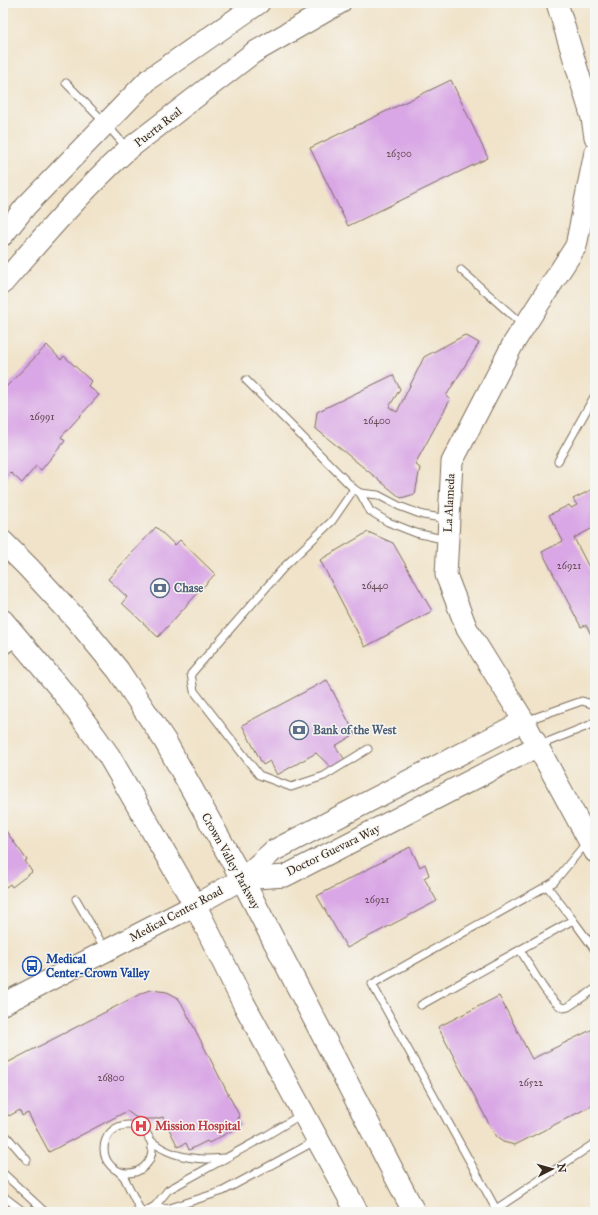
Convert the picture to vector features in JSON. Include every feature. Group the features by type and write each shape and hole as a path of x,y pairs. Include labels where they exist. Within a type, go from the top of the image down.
{"main road":[{"name":"Crown Valley Parkway","path":"3,542 76,619 118,670 165,741 242,879 414,1212"},
{"path":"3,621 11,646 63,692 109,756 195,905 244,1004 357,1212"}],"street":[{"path":"3,235 26,206 148,80 259,3"},
{"name":"Puerta Real","path":"3,284 49,230 107,169 129,149 253,53 318,12 340,3"},
{"path":"557,3 594,124"},
{"name":"La Alameda","path":"592,846 524,721 467,629 446,575 452,462 513,344 576,246 595,152"},
{"path":"242,879 273,851 524,721"},
{"name":"Doctor Guevara Way","path":"242,879 285,876 538,746"},
{"name":"Medical Center Road","path":"3,1004 195,905 242,879"}],"lane":[{"path":"66,83 129,149"},
{"path":"461,270 524,326"},
{"path":"246,380 354,489 360,493 370,511 388,522 416,533 447,540"},
{"path":"558,461 595,395"},
{"path":"354,489 332,521 285,566 191,674 194,691 259,775 291,787 324,776 368,750"},
{"path":"360,493 378,495 399,506 423,515 448,519"},
{"path":"524,721 582,701 595,705"},
{"path":"538,746 590,725 595,721"},
{"path":"592,846 548,886 372,984 496,1209 595,1143"},
{"path":"548,886 595,950"},
{"path":"76,899 106,951"},
{"path":"421,1005 574,920"},
{"path":"520,950 557,1005 563,1008 568,1007 595,989"},
{"path":"227,1158 206,1160 166,1151 157,1146 142,1131 132,1126 121,1127 112,1132 104,1144 105,1155 109,1164 124,1177 143,1212 154,1206 168,1190 227,1158 304,1113"},
{"path":"3,1132 27,1160"},
{"path":"117,1171 132,1173 146,1165 151,1150 149,1139"},
{"path":"154,1206 167,1209 223,1191 318,1140"},
{"path":"3,1173 45,1212"},
{"path":"3,1196 24,1212"}],"building":[{"path":"451,80 488,158 348,226 310,148"},
{"path":"465,335 479,343 446,396 450,400 415,464 420,468 415,494 401,498 315,428 317,412 393,375 400,389 389,407 397,412 424,357"},
{"path":"47,345 61,360 64,356 91,381 88,386 99,395 61,437 65,441 41,470 36,466 22,483 11,473 5,478 3,476 3,452 5,449 3,447 3,390"},
{"path":"595,488 595,527 574,538 595,579 595,642 586,625 581,627 542,552 563,541 549,515 569,505 571,508 577,505 573,499"},
{"name":"Chase","path":"156,527 175,545 180,540 215,574 158,637 122,603 127,597 108,579"},
{"path":"368,532 393,543 432,611 365,647 320,560"},
{"name":"Bank of the West","path":"327,680 355,734 335,746 346,761 333,769 316,753 277,775 270,761 263,765 242,725"},
{"path":"3,827 27,860 25,861 32,872 12,887 10,884 3,889"},
{"path":"410,847 420,867 425,864 429,875 424,878 437,901 347,948 317,896"},
{"path":"151,990 167,992 178,998 240,1117 238,1118 242,1125 209,1143 207,1141 189,1150 186,1143 178,1147 163,1117 145,1119 135,1117 127,1111 49,1152 28,1113 22,1116 20,1110 9,1116 7,1113 3,1115 3,1096 6,1095 3,1089 3,1065 144,992"},
{"path":"499,996 532,1059 595,1028 595,1104 515,1145 503,1142 496,1137 438,1027"}],"place":[{"name":"Chase","path":"160,588"},
{"name":"Bank of the West","path":"299,730"},
{"name":"Medical Center-Crown Valley","path":"32,966"},
{"name":"Mission Hospital","path":"141,1126"}]}
